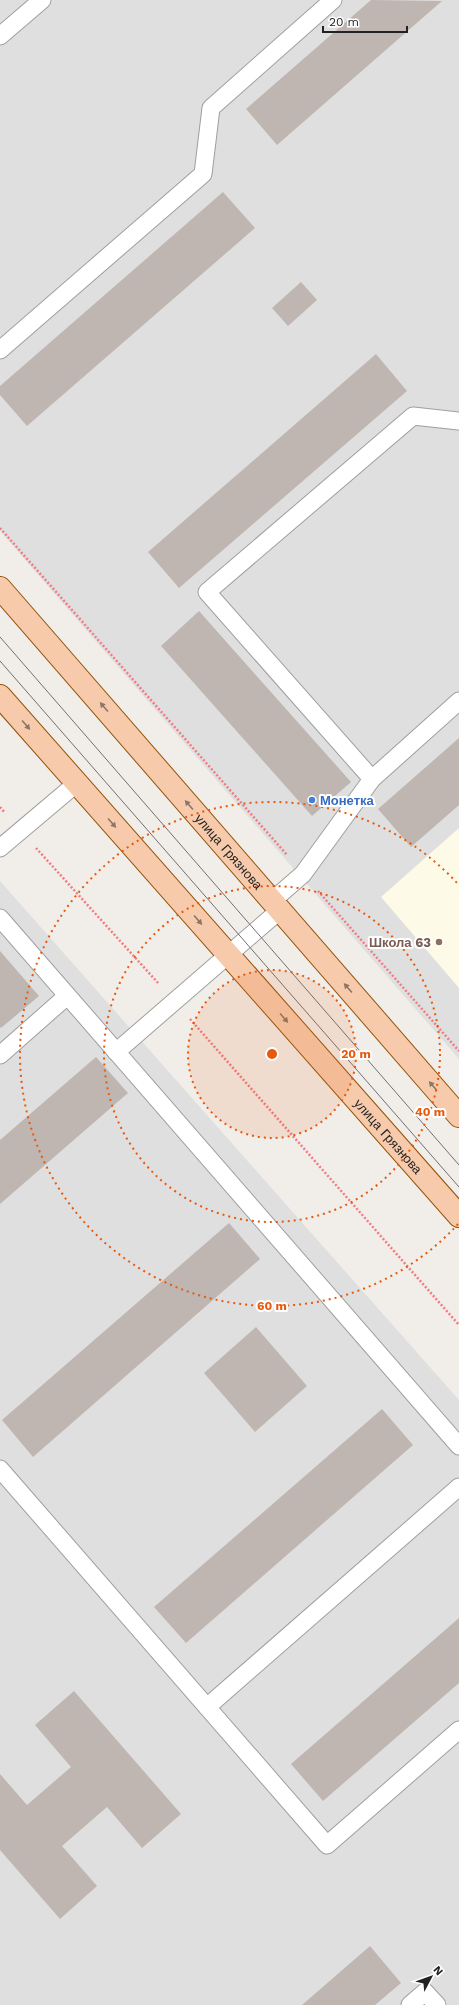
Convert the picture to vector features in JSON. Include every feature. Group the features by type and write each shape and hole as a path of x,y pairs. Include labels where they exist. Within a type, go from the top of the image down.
{"main road":[{"name":"улица Грязнова","path":"0,588 459,1116"},
{"name":"улица Грязнова","path":"0,696 459,1216"}],"lane":[{"path":"0,36 42,0"},
{"path":"0,350 203,174 211,108 333,0"},
{"path":"372,779 207,592 414,416 459,421"},
{"path":"116,1052 228,955 276,905 303,874 372,779 459,700"},
{"path":"0,848 76,783"},
{"path":"0,918 459,1446"},
{"path":"0,1055 67,996"},
{"path":"0,1469 327,1845 459,1730"},
{"path":"207,1707 459,1487"},
{"path":"410,2005 425,1992 437,2005"}],"path":[{"path":"0,528 459,1052"},
{"path":"0,807 175,1002 459,1325"}],"shaded area":[{"path":"0,0 459,0 459,1059 0,531"},
{"name":"Школа 63","path":"459,828 459,988 381,897"},
{"path":"0,881 459,1400 459,2005 0,2005"}],"building":[{"path":"371,0 442,1 277,145 246,109"},
{"path":"223,192 255,228 27,426 0,395 0,386"},
{"path":"301,282 317,300 288,326 272,308"},
{"path":"376,354 407,391 179,588 148,552"},
{"path":"199,611 351,782 312,816 161,646"},
{"path":"459,738 459,805 411,847 378,809"},
{"path":"0,951 39,996 1,1028 0,1027"},
{"path":"96,1057 128,1093 0,1204 0,1140"},
{"path":"229,1223 260,1259 33,1457 2,1420"},
{"path":"256,1327 307,1386 255,1432 204,1373"},
{"path":"382,1409 413,1445 186,1643 154,1607"},
{"path":"459,1618 459,1683 323,1801 291,1764"},
{"path":"74,1691 181,1814 142,1848 107,1807 62,1846 97,1886 60,1919 0,1850 0,1774 27,1805 71,1767 35,1725"},
{"path":"370,1946 401,1983 375,2005 302,2005"}],"tram line":[{"path":"0,637 459,1165"},
{"path":"0,661 459,1187"}],"place":[{"name":"Монетка","path":"312,800"},
{"name":"Школа 63","path":"439,942"}]}
